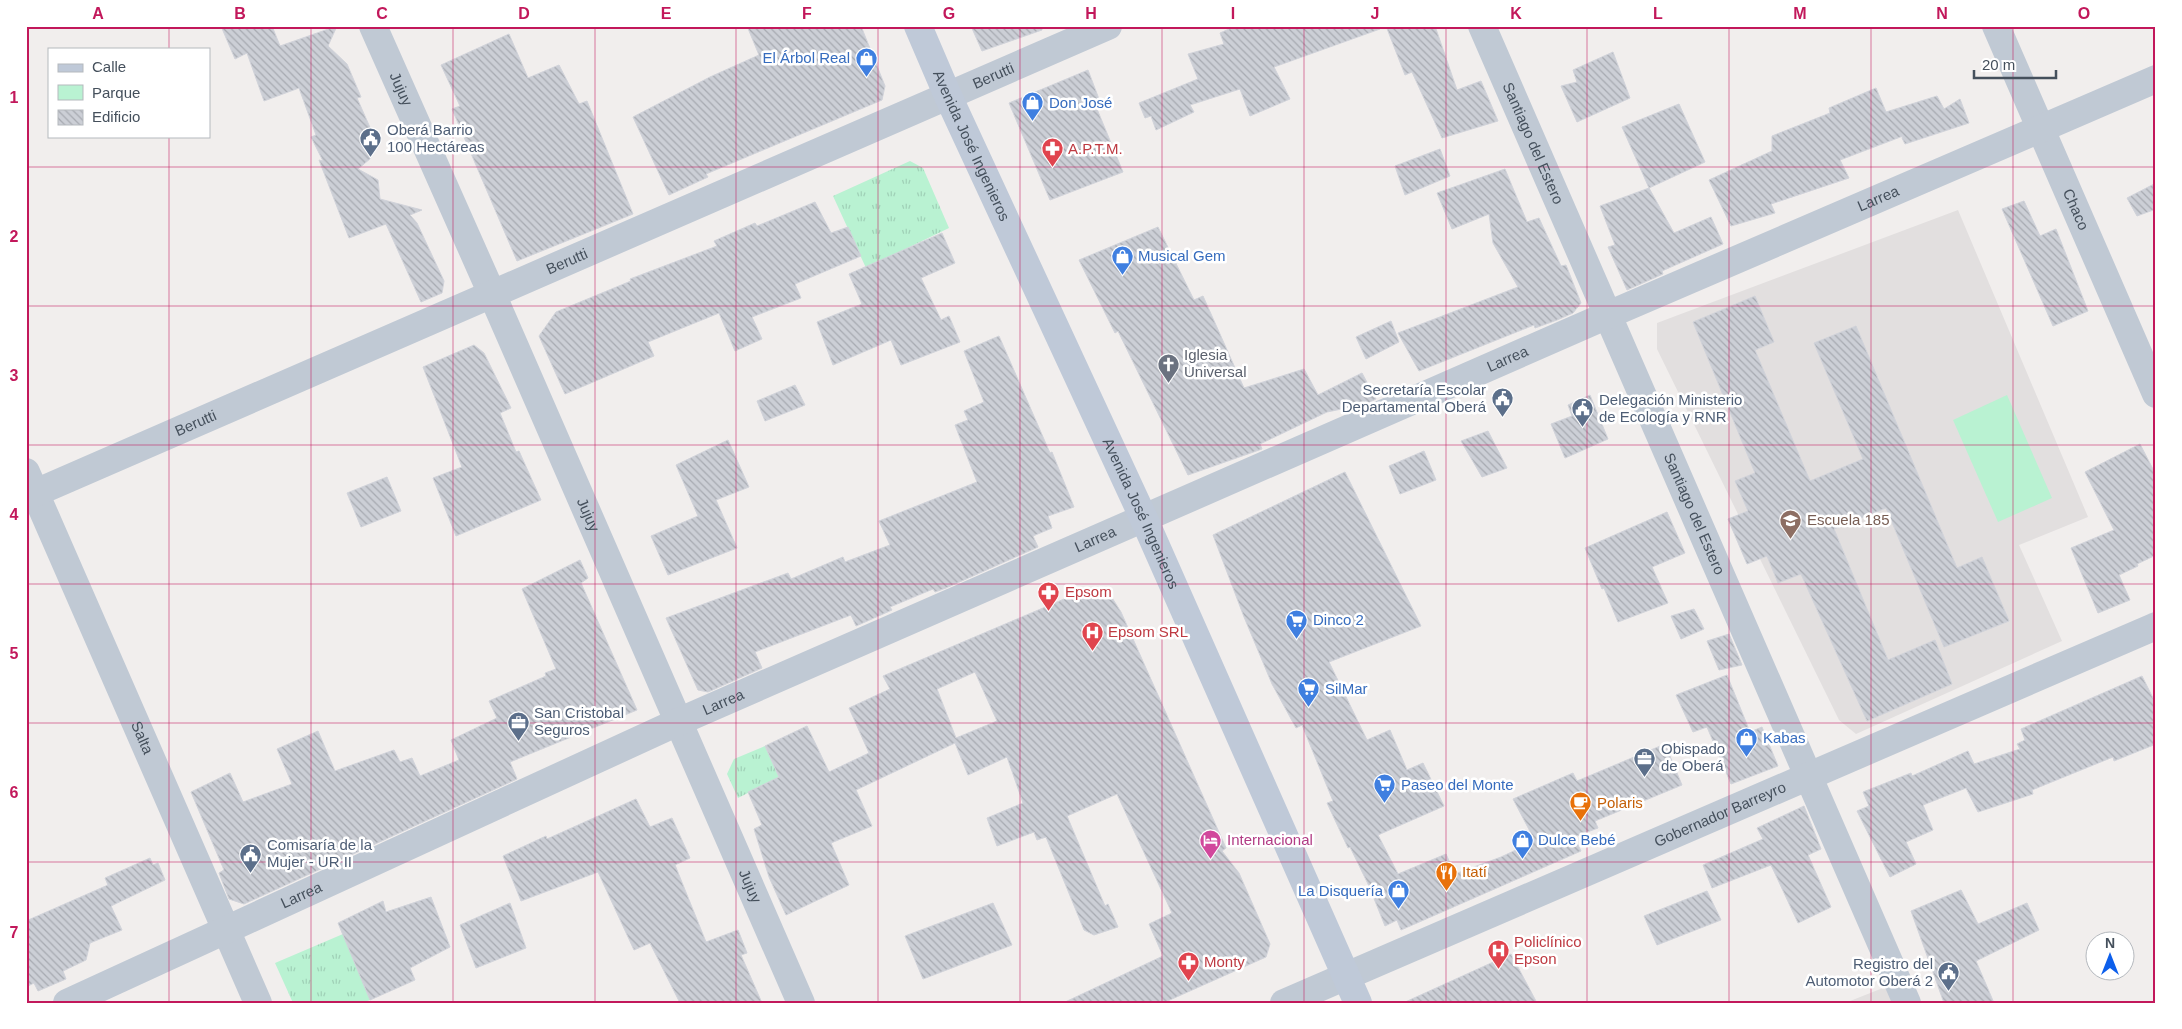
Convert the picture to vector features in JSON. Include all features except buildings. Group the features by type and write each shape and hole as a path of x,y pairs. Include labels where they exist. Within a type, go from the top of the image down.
{"main road":[{"name":"Avenida José Ingenieros","path":"918,26 948,96 1144,519 1358,1003"}],"street":[{"name":"Jujuy","path":"373,26 801,1003"},
{"name":"Berutti","path":"29,487 492,294 1108,26"},
{"name":"Santiago del Estero","path":"1482,26 1907,1003"},
{"name":"Chaco","path":"1996,26 2156,394"},
{"name":"Larrea","path":"67,1003 678,722 1608,315 2156,78"},
{"name":"Salta","path":"29,487 258,1003"},
{"name":"Gobernador Barreyro","path":"1284,1003 2156,626"}],"shaded area":[{"path":"1958,210 2088,517 2019,545 2062,641 1856,734 1839,720 1657,349 1657,323"},
{"path":"1888,986 1895,1003 1845,1003"}],"green space":[{"path":"910,161 923,168 949,228 866,268 833,196"},
{"path":"2007,395 2052,498 1998,522 1953,420"},
{"path":"765,746 779,777 738,798 727,774 734,759"},
{"path":"343,934 370,1000 362,1003 293,1003 275,963"}],"place":[{"name":"El Árbol Real","path":"866,77"},
{"name":"Don José","path":"1033,122"},
{"name":"Oberá Barrio 100 Hectáreas","path":"371,158"},
{"name":"A.P.T.M.","path":"1052,168"},
{"name":"Musical Gem","path":"1122,275"},
{"name":"Iglesia Universal","path":"1168,383"},
{"name":"Secretaría Escolar Departamental Oberá","path":"1502,418"},
{"name":"Delegación Ministerio de Ecología y RNR","path":"1583,428"},
{"name":"Escuela 185","path":"1791,539"},
{"name":"Epsom","path":"1049,611"},
{"name":"Dinco 2","path":"1297,639"},
{"name":"Epsom SRL","path":"1092,651"},
{"name":"SilMar","path":"1309,708"},
{"name":"San Cristobal Seguros","path":"518,741"},
{"name":"Kabas","path":"1747,757"},
{"name":"Obispado de Oberá","path":"1645,777"},
{"name":"Paseo del Monte","path":"1385,804"},
{"name":"Polaris","path":"1581,822"},
{"name":"Internacional","path":"1211,859"},
{"name":"Dulce Bebé","path":"1522,859"},
{"name":"Comisaría de la Mujer - UR II","path":"251,873"},
{"name":"Itatí","path":"1446,891"},
{"name":"La Disquería","path":"1399,910"},
{"name":"Policlínico Epson","path":"1498,970"},
{"name":"Monty","path":"1188,981"},
{"name":"Registro del Automotor Oberá 2","path":"1949,992"}]}
